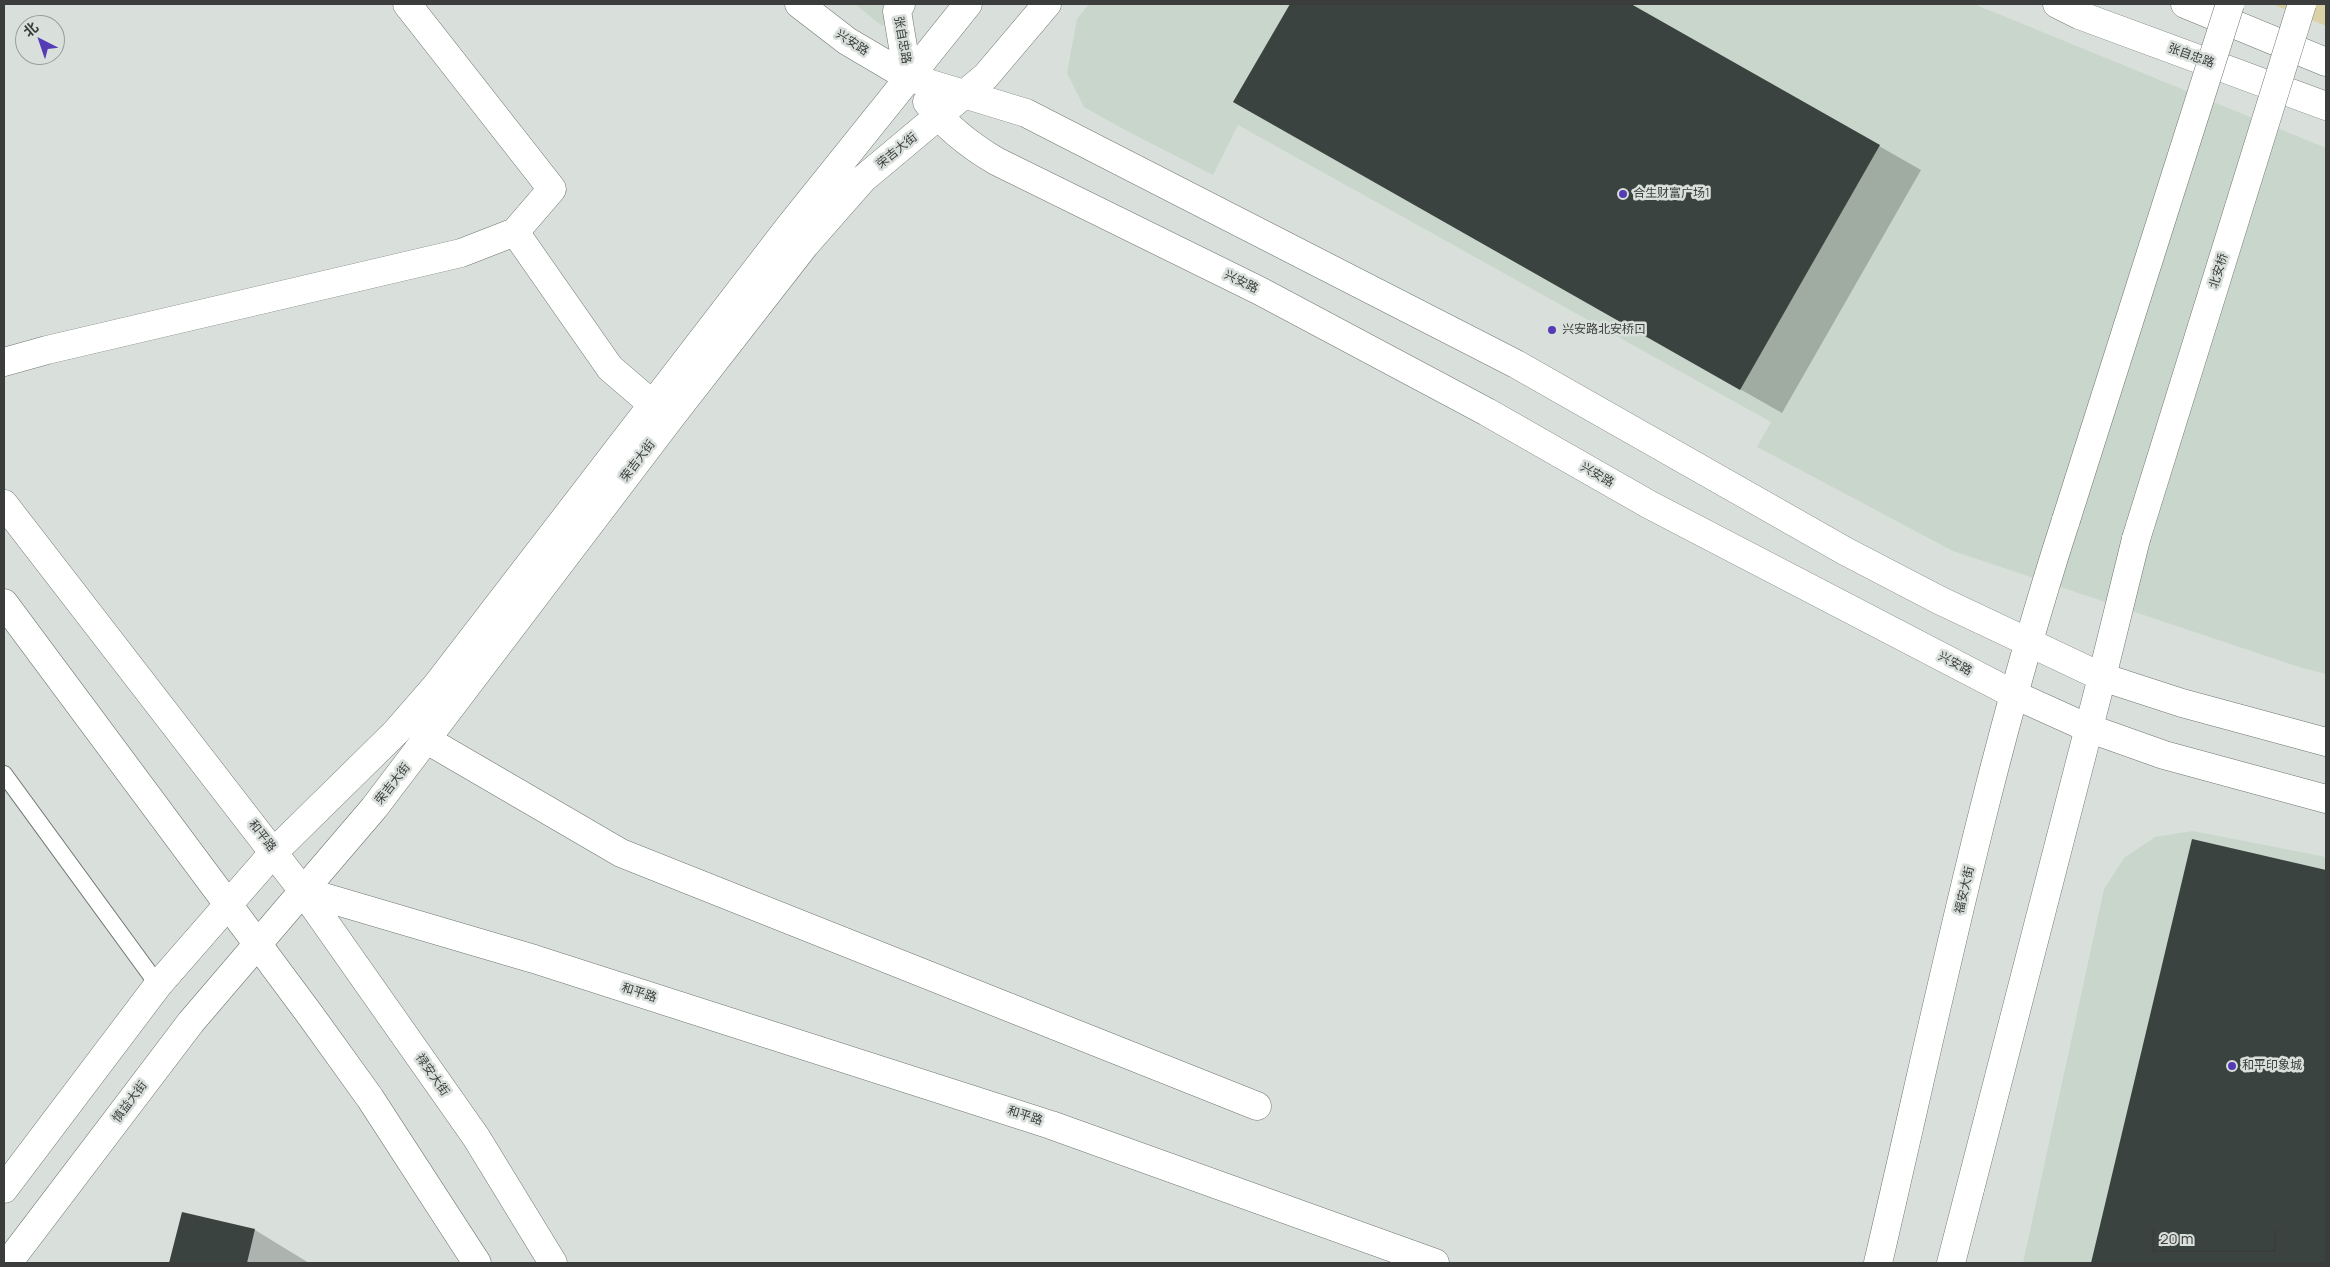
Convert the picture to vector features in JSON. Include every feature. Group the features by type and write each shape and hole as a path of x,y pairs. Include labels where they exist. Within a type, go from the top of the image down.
{"street":[{"path":"4,362 460,253 515,232 552,189 406,4"},
{"name":"兴安路","path":"799,4 847,41 908,77 1026,113 1516,364 1844,551 1939,600 2102,676 2182,703 2326,742"},
{"name":"张自忠路","path":"901,4 897,11 908,77"},
{"name":"荣吉大街","path":"228,904 274,852 396,732 436,686 652,404 908,77 968,4"},
{"name":"荣吉大街","path":"257,946 374,808 671,417 805,245 863,179 986,76 1047,4"},
{"name":"张自忠路","path":"2056,4 2079,15 2326,106"},
{"path":"2185,4 2326,62"},
{"name":"福安大街","path":"1878,1263 1986,797 2028,642 2230,4"},
{"name":"北安桥","path":"2102,676 2136,539 2302,4"},
{"name":"兴安路","path":"908,77 938,117 969,145 996,161 1260,291 1487,412 1650,505 2014,695 2088,728 2164,755 2326,800"},
{"path":"515,232 610,368 652,404"},
{"name":"和平路","path":"4,504 303,891 534,959 1052,1125 1435,1263"},
{"path":"4,603 370,1098 477,1263"},
{"path":"1951,1263 2102,676"},
{"path":"427,740 621,853 1257,1106"},
{"name":"禄安大街","path":"303,891 476,1137 553,1263"},
{"path":"4,1190 158,985 228,904"},
{"name":"慎益大街","path":"8,1263 191,1022 257,946"}],"lane":[{"path":"4,774 158,985"}],"shaded area":[{"path":"855,4 900,4 882,26"},
{"path":"1089,4 1974,4 2326,148 2326,674 2302,668 1953,551 1757,447 1771,422 1238,125 1213,175 1125,130 1084,107 1067,73 1077,19"},
{"path":"2272,4 2326,4 2326,26"},
{"name":"和平印象城","path":"2193,831 2326,857 2326,1263 2023,1263 2104,889 2124,858 2155,837"}],"building":[{"name":"合生财富广场1","path":"1290,4 1631,4 1880,145 1740,390 1233,102"},
{"name":"和平印象城","path":"2192,839 2326,870 2326,1263 2091,1263"},
{"path":"182,1212 255,1229 247,1263 169,1263"}],"place":[{"name":"合生财富广场1","path":"1623,194"},
{"name":"兴安路北安桥口","path":"1552,330"},
{"name":"和平印象城","path":"2232,1066"}]}
